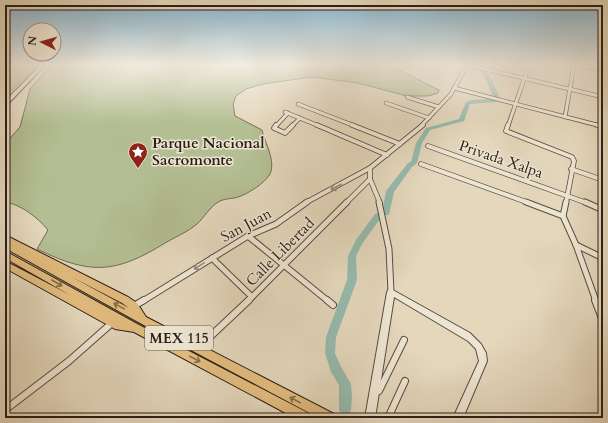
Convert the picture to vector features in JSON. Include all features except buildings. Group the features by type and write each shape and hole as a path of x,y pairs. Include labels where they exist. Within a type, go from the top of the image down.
{"main road":[{"path":"5,104 24,85"},
{"path":"5,238 134,306 143,320"},
{"name":"MEX 115","path":"5,244 26,261 136,328 306,418"},
{"name":"MEX 115","path":"5,254 26,261 143,320 330,418"},
{"path":"5,264 118,326 136,328"}],"street":[{"name":"San Juan","path":"134,306 248,236 276,224 304,204 370,168 429,118 451,94 456,85"},
{"path":"522,85 506,132 572,157 574,161 563,216 576,245 603,321"},
{"path":"553,85 603,97"},
{"path":"565,117 572,85"},
{"path":"454,88 603,127"},
{"path":"407,97 439,107"},
{"path":"386,103 429,118"},
{"path":"298,104 400,144"},
{"path":"300,118 285,133 274,128 286,112 387,155"},
{"name":"Privada Xalpa","path":"428,146 567,195 603,210"},
{"path":"421,164 563,216"},
{"path":"370,168 370,179 377,196 386,235 392,276 391,292 370,418"},
{"path":"572,169 603,180"},
{"name":"Calle Libertad","path":"198,348 286,265 370,179"},
{"path":"248,236 286,265 333,305"},
{"path":"576,245 603,258"},
{"path":"212,258 252,297"},
{"path":"391,292 467,336 475,342 482,352 483,361 458,418"},
{"path":"5,410 69,361 112,323"},
{"path":"374,393 379,391 404,340"},
{"path":"388,418 405,381"}],"green space":[{"path":"5,85 18,85 5,97"},
{"name":"Parque Nacional Sacromonte","path":"34,85 260,85 246,89 236,96 233,104 235,116 262,130 271,158 272,169 268,177 256,188 236,198 220,201 213,206 200,221 186,232 131,261 102,267 88,267 72,263 37,249 48,230 29,212 5,202 5,144 20,127 30,89"},
{"name":"Parque Nacional Sacromonte","path":"365,85 428,85 439,90 438,93 428,96 407,96"}],"waterway":[{"path":"491,85 497,98"},
{"path":"386,213 390,191 410,165 414,163 419,143 428,129 462,120 468,103 495,101"},
{"path":"345,410 345,384 335,368 330,353 331,337 352,280 352,256 359,242 378,216"}],"place":[{"name":"Parque Nacional Sacromonte","path":"138,169"}]}
